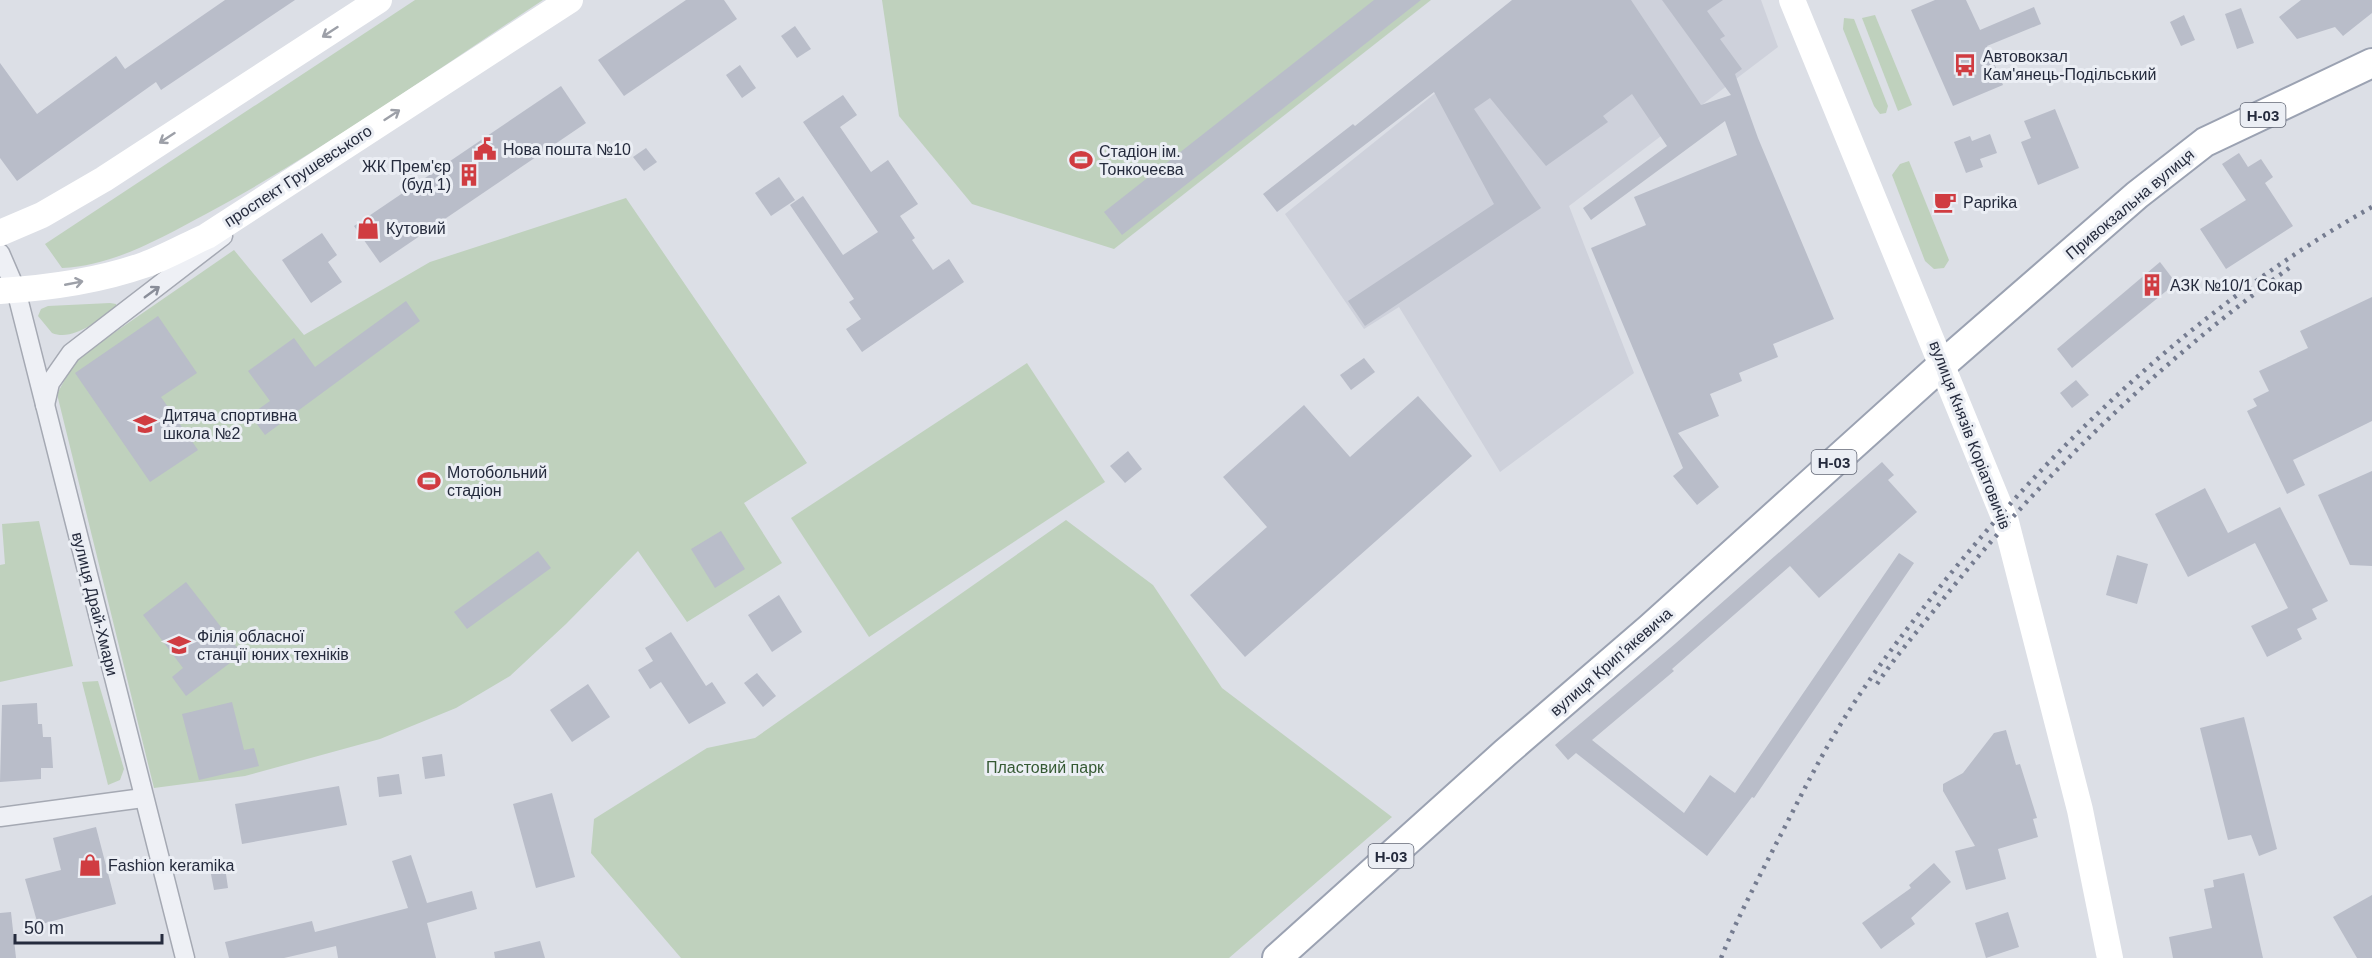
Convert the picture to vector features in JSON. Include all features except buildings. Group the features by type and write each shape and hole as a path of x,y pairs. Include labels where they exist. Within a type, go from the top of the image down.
{"main road":[{"path":"0,233 42,215 104,179 379,0"},
{"name":"проспект Грушевського","path":"8,291 97,279 146,264 207,236 570,0"},
{"name":"вулиця Князів Коріатовичів","path":"1792,0 2006,522 2080,810 2110,958"},
{"name":"Привокзальна вулиця","path":"1943,364 2137,195 2205,142 2372,63"},
{"name":"вулиця Крипʼякевича","path":"1277,958 1943,364"}],"street":[{"path":"45,406 50,383 71,353 181,270 290,182"},
{"name":"вулиця Драй-Хмари","path":"0,253 8,291 45,406 185,958"},
{"path":"0,817 143,798"}],"shaded area":[{"path":"1529,0 1761,0 1778,47 1569,206 1634,373 1500,472 1399,307 1364,329 1285,214 1515,29"}],"green space":[{"path":"415,0 543,0 377,111 292,164 250,190 154,241 100,262 62,268 45,244"},
{"name":"Стадіон ім. Тонкочеєва","path":"882,0 1431,0 1114,249 972,204 899,116"},
{"path":"1875,15 1912,105 1898,111 1862,18"},
{"path":"1844,18 1854,19 1888,106 1886,113 1880,114 1874,106 1843,29"},
{"path":"1909,161 1949,260 1944,268 1934,269 1925,261 1892,175 1900,164"},
{"name":"Мотобольний стадіон","path":"626,198 807,463 744,503 782,563 687,622 638,551 566,624 510,676 456,708 380,739 245,776 154,788 57,394 76,359 234,250 304,335 430,262"},
{"path":"116,304 117,307 86,328 69,334 52,333 38,316 41,309 48,306"},
{"path":"1027,363 1105,482 869,637 791,518"},
{"name":"Пластовий парк","path":"1066,520 1153,585 1222,688 1392,817 1229,958 681,958 591,853 594,819 707,748 755,738"},
{"path":"39,521 73,666 0,682 0,565 5,564 2,524"},
{"path":"98,681 124,769 120,780 108,785 82,682"}],"railway":[{"path":"1721,958 1747,900 1801,795 1847,714 1905,631 1989,528 2087,424 2194,328 2310,244 2372,207"},
{"path":"1877,684 1975,560 2058,468 2148,382 2243,303 2292,266"}],"place":[{"name":"Автовокзал Кам'янець-Подільський","path":"1965,65"},
{"name":"Нова пошта №10","path":"485,149"},
{"name":"Стадіон ім. Тонкочеєва","path":"1081,160"},
{"name":"ЖК Прем'єр (буд 1)","path":"469,175"},
{"name":"Paprika","path":"1945,202"},
{"name":"Кутовий","path":"368,228"},
{"name":"АЗК №10/1 Сокар","path":"2152,285"},
{"name":"Дитяча спортивна школа №2","path":"145,424"},
{"name":"Мотобольний стадіон","path":"429,481"},
{"name":"Філія обласної станції юних техніків","path":"179,645"},
{"name":"Fashion keramika","path":"90,865"}]}
